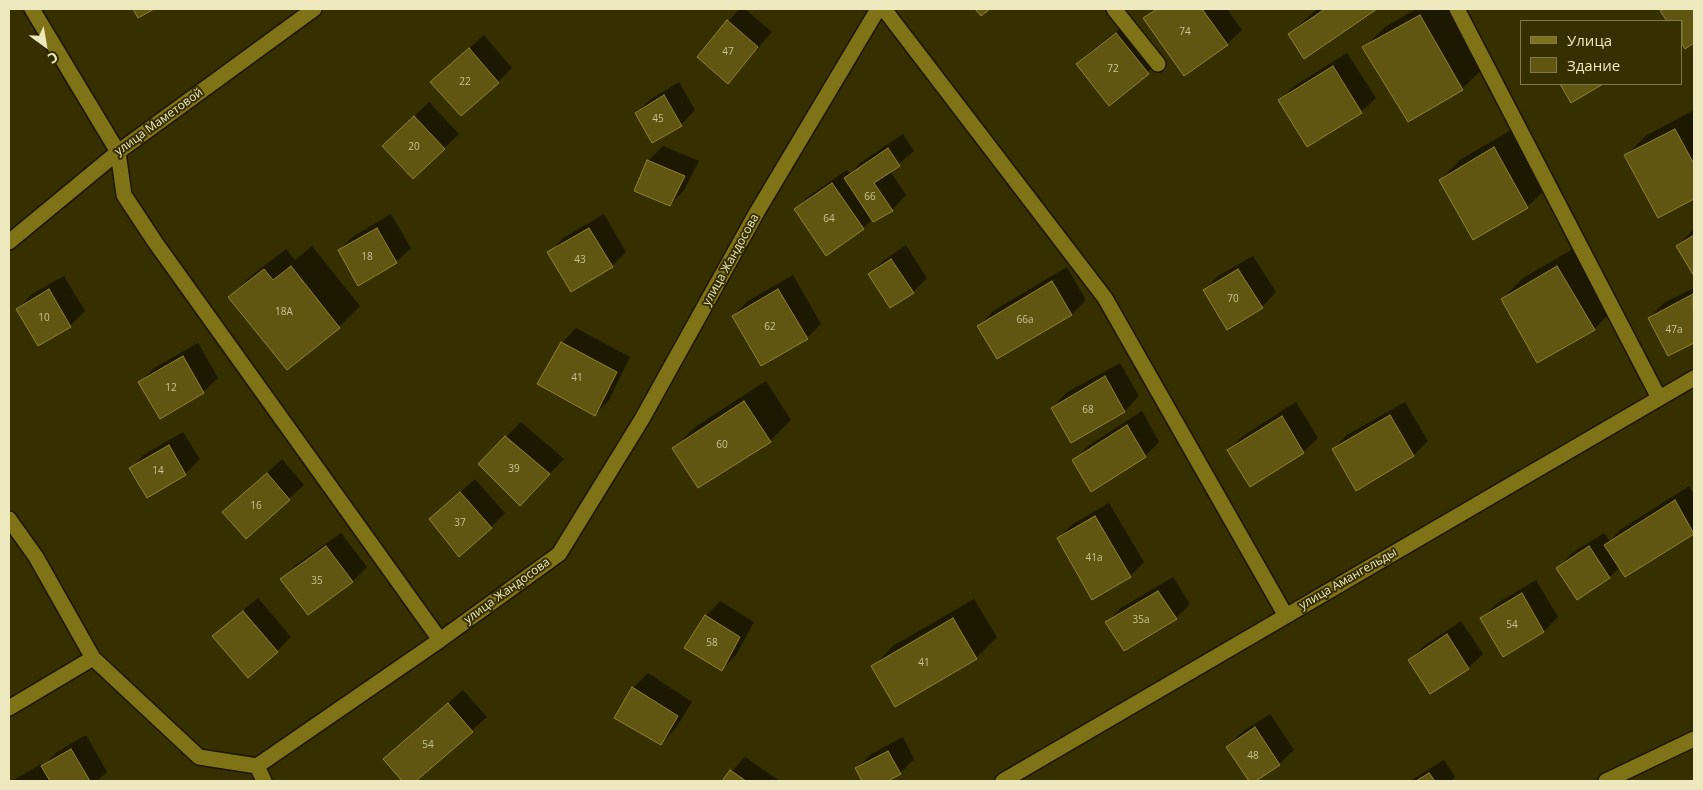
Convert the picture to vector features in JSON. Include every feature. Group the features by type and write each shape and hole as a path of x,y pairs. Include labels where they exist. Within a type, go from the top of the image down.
{"street":[{"path":"32,9 118,152 124,195 155,242 440,640"},
{"name":"улица Маметовой","path":"9,242 118,152 314,9"},
{"name":"улица Жандосова","path":"257,766 440,640 559,554 642,419 757,212 878,9"},
{"path":"884,9 1105,298 1286,616"},
{"path":"1114,9 1158,64"},
{"path":"1457,9 1659,398"},
{"name":"улица Амангельды","path":"1003,781 1694,378"},
{"path":"9,519 36,557 93,658 199,757 257,766 264,781"},
{"path":"9,708 93,658"},
{"path":"1608,781 1694,739"}],"building":[{"path":"133,9 154,9 138,18"},
{"path":"975,9 990,9 981,16"},
{"path":"1157,9 1202,9 1228,45 1184,76 1143,18"},
{"path":"1325,9 1377,9 1304,59 1288,34"},
{"path":"1664,9 1694,9 1694,43 1685,49 1683,46 1683,20 1666,20 1660,11"},
{"path":"1420,15 1463,90 1408,122 1362,47"},
{"path":"727,20 758,47 728,84 697,57"},
{"path":"1116,33 1149,74 1109,106 1076,64"},
{"path":"469,48 499,83 461,116 430,82"},
{"path":"1333,66 1362,113 1307,147 1278,100"},
{"path":"1561,85 1601,85 1571,103"},
{"path":"664,95 682,126 652,143 635,113"},
{"path":"414,116 445,149 413,179 382,146"},
{"path":"1675,129 1694,164 1694,199 1658,218 1624,155"},
{"path":"1494,147 1528,208 1473,240 1439,180"},
{"path":"888,148 900,166 874,183 893,211 873,222 844,178"},
{"path":"647,160 685,176 670,206 634,191"},
{"path":"832,183 864,229 826,256 794,209"},
{"path":"377,228 397,263 358,286 338,250"},
{"path":"589,228 613,267 571,292 547,252"},
{"path":"1694,235 1694,276 1676,246"},
{"path":"891,259 914,293 890,308 868,274"},
{"path":"291,266 340,328 287,370 228,297 264,269 273,280"},
{"path":"1557,266 1595,330 1537,363 1501,299"},
{"path":"1238,269 1263,308 1227,330 1203,290"},
{"path":"1052,281 1072,315 997,359 977,326"},
{"path":"49,289 71,327 38,346 16,309"},
{"path":"778,289 808,339 761,366 732,316"},
{"path":"1693,294 1694,343 1668,356 1648,318"},
{"path":"561,342 617,372 595,416 537,384"},
{"path":"183,356 204,393 160,419 138,382"},
{"path":"1105,376 1125,412 1071,443 1051,408"},
{"path":"744,401 771,442 698,488 672,448"},
{"path":"1390,415 1414,456 1356,491 1332,449"},
{"path":"1282,416 1304,453 1250,487 1227,450"},
{"path":"1127,425 1146,457 1091,492 1072,460"},
{"path":"505,436 550,474 520,506 478,464"},
{"path":"169,445 186,475 147,498 129,468"},
{"path":"267,473 290,500 246,539 222,512"},
{"path":"460,492 492,528 459,557 429,519"},
{"path":"1675,500 1694,534 1625,577 1604,545"},
{"path":"1095,516 1131,577 1092,600 1057,538"},
{"path":"326,546 353,582 308,615 280,579"},
{"path":"1589,546 1610,578 1577,600 1556,568"},
{"path":"1158,591 1177,619 1124,651 1105,622"},
{"path":"1522,593 1544,632 1503,657 1480,618"},
{"path":"243,611 278,652 248,678 212,636"},
{"path":"705,615 740,637 722,671 684,648"},
{"path":"953,618 977,659 895,707 871,666"},
{"path":"1447,634 1469,669 1430,694 1408,660"},
{"path":"632,687 678,716 661,745 614,718"},
{"path":"448,703 473,732 416,781 402,781 383,759"},
{"path":"1255,727 1280,765 1256,781 1249,781 1226,747"},
{"path":"71,749 90,781 50,781 41,766"},
{"path":"888,751 901,774 888,781 862,781 855,768"},
{"path":"730,770 746,781 722,781"},
{"path":"1429,773 1435,781 1416,781"}]}
